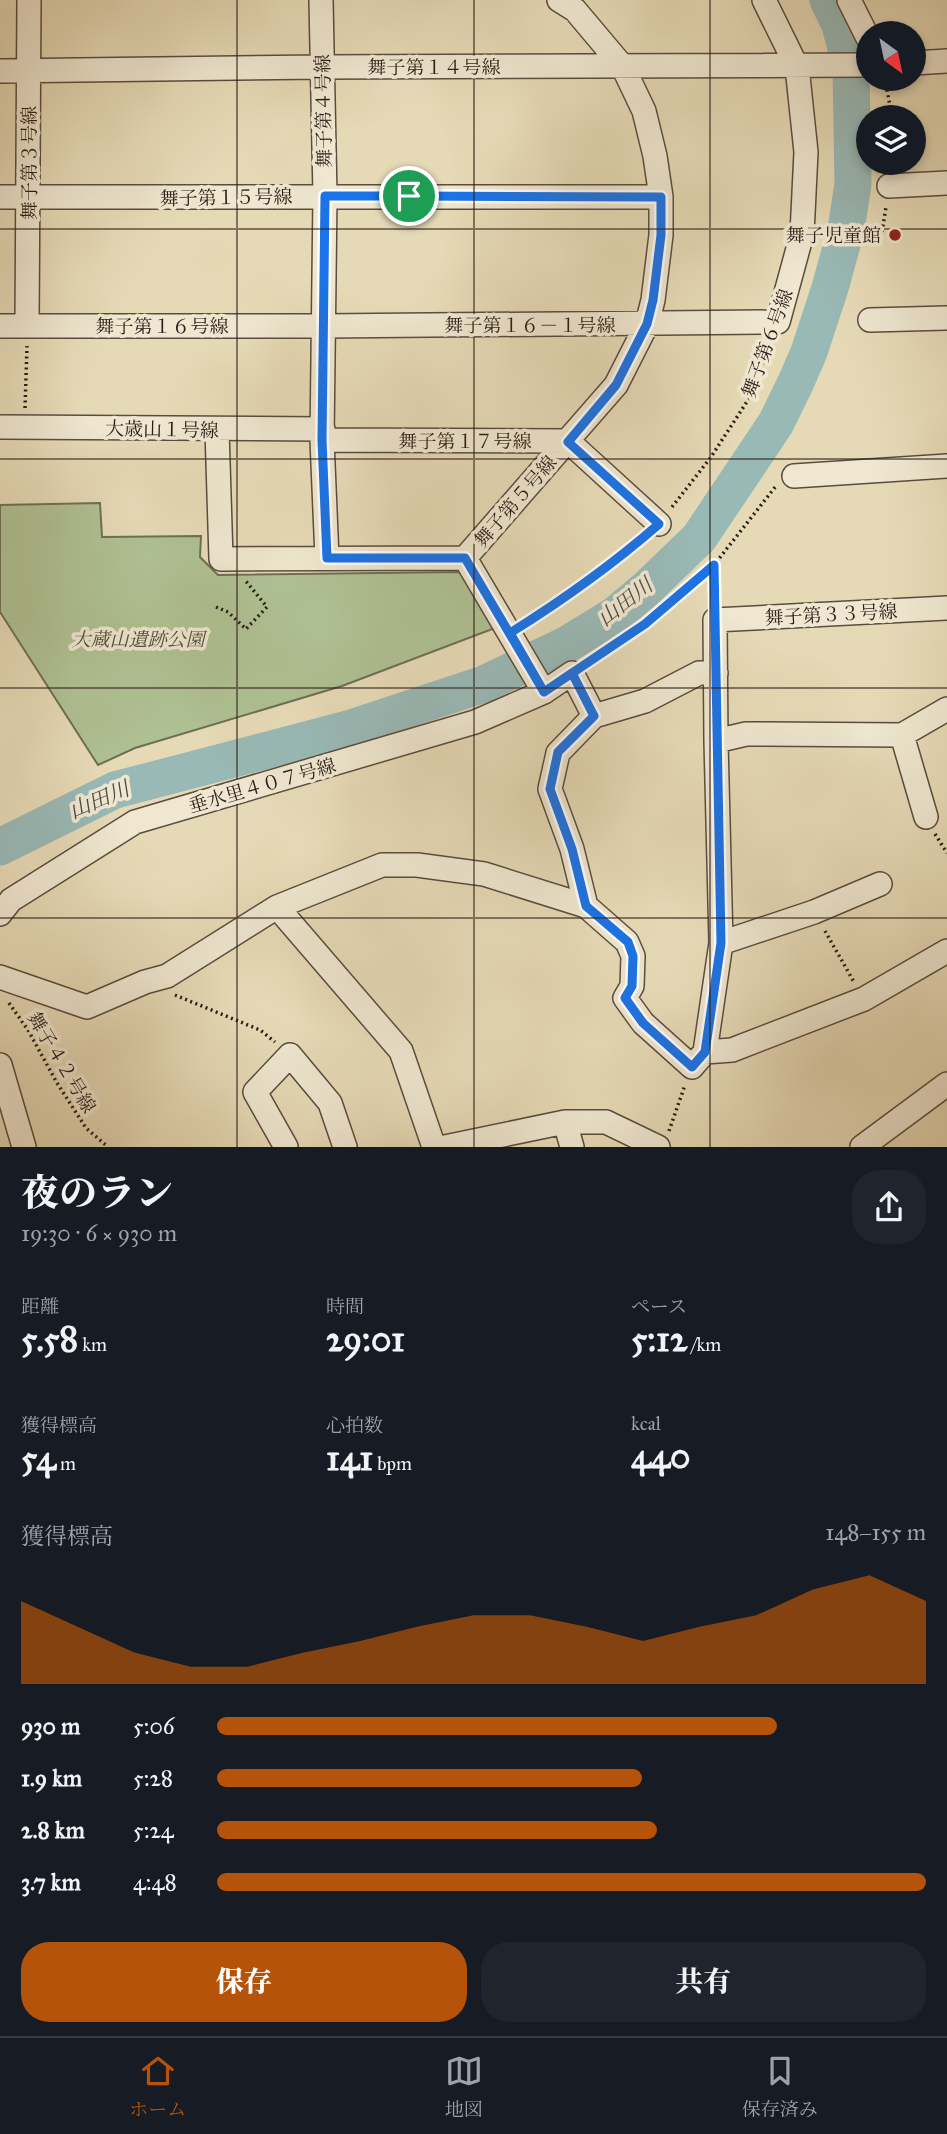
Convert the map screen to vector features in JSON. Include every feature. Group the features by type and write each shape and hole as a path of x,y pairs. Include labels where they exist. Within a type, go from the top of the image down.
{"street":[{"name":"舞子第３号線","path":"27,326 29,0"},
{"name":"舞子第４号線","path":"321,0 325,196 323,435 327,558"},
{"name":"舞子第５号線","path":"465,558 616,385 647,324 653,300 661,235 661,197 644,111 623,67 575,10 559,0"},
{"name":"舞子第６号線","path":"764,0 797,67 806,152 802,234 778,322"},
{"path":"849,0 860,21"},
{"path":"926,62 947,61"},
{"name":"舞子第１４号線","path":"0,71 856,65"},
{"path":"889,186 947,183"},
{"name":"舞子第１５号線","path":"0,197 661,197"},
{"path":"870,320 947,318"},
{"name":"舞子第１６－１号線","path":"324,326 778,322"},
{"name":"舞子第１６号線","path":"0,326 324,326"},
{"name":"大歳山１号線","path":"0,427 217,430 323,435"},
{"path":"217,430 221,559 465,558 544,692"},
{"name":"舞子第１７号線","path":"323,435 568,442"},
{"path":"568,442 659,524"},
{"path":"793,476 947,466"},
{"name":"舞子第３３号線","path":"715,620 947,608"},
{"path":"698,1059 721,943 715,620"},
{"path":"572,673 594,716"},
{"name":"垂水里４０７号線","path":"0,914 10,900 135,822 475,722 544,692 572,673"},
{"path":"586,906 572,849 550,789 558,752 594,716 645,701 699,673 716,673"},
{"path":"716,741 746,734 902,735 947,709"},
{"path":"902,735 926,817"},
{"path":"0,977 87,1007 145,982 167,976 277,907 382,865 417,865 484,874 586,906 628,942 633,956 632,986 625,998 643,1023 698,1059 732,1050 864,999 947,951"},
{"path":"721,943 814,912 880,884"},
{"path":"277,907 401,1051 434,1147"},
{"path":"286,1147 255,1092 290,1055 330,1103 345,1147"},
{"path":"0,1065 24,1147"},
{"path":"862,1147 947,1084"},
{"path":"445,1147 565,1122 606,1122 662,1142"},
{"path":"565,1122 572,1147"}],"path":[{"name":"舞子第６号線","path":"510,633 566,598 617,561 659,524 710,457 750,397 778,322"},
{"path":"26,380 27,326"},
{"path":"572,673 645,624 714,565 782,479 793,476"},
{"path":"216,607 228,612 246,629 267,607 228,559"},
{"path":"714,565 715,620"},
{"path":"814,912 864,999"},
{"path":"145,982 260,1030 290,1055"},
{"name":"舞子４２号線","path":"8,1001 86,1128 108,1147"},
{"path":"662,1142 671,1129 698,1059"}],"green space":[{"name":"大蔵山遺跡公園","path":"100,503 102,537 201,536 200,557 218,575 461,572 495,628 342,686 135,748 98,765 0,612 0,505"}],"waterway":[{"name":"山田川","path":"0,847 115,790 348,729 484,684 566,645 615,615 699,538 776,423 796,382 809,352 846,230 853,184 851,68 840,25 828,0"}],"place":[{"name":"舞子児童館","path":"895,235"}],"route":[{"path":"409,196 325,196 322,440 327,558 465,558 544,692 572,673 594,716 558,752 550,789 572,849 586,906 628,942 633,956 632,986 625,998 643,1023 692,1067 705,1052 721,943 714,565 645,624 544,692 510,633 566,598 617,561 659,524 568,442 616,385 647,324 653,300 661,235 661,197 409,196"}]}
